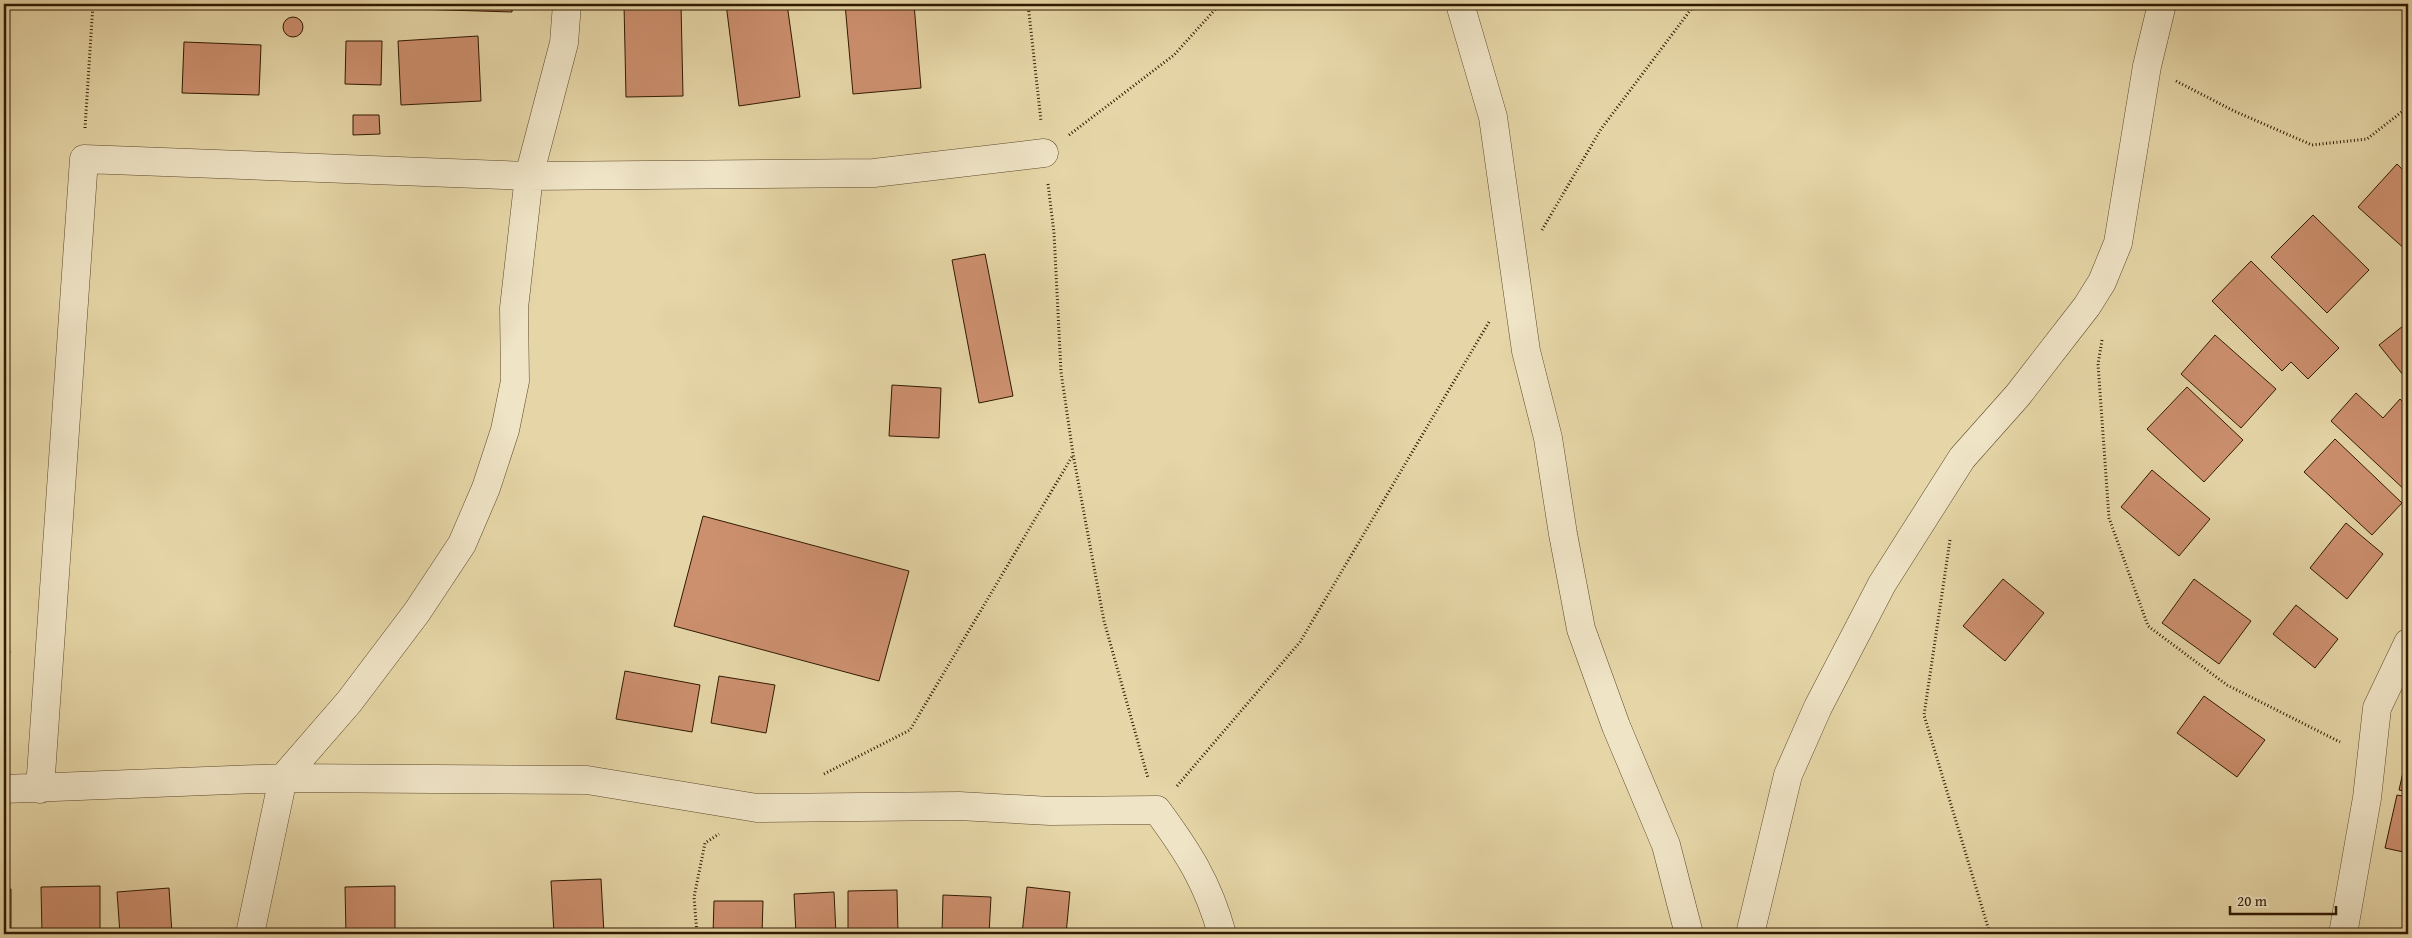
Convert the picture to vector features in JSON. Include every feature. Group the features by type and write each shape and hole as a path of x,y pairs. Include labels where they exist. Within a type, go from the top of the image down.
{"street":[{"path":"250,934 283,778 349,702 418,612 462,544 482,496 505,430 514,381 514,308 529,176 564,43 567,4"},
{"path":"1460,4 1493,117 1526,351 1548,438 1563,534 1581,629 1616,726 1666,845 1689,934"},
{"path":"1750,934 1788,775 1818,707 1882,584 1962,458 2018,395 2087,306 2102,282 2118,244 2147,66 2162,4"},
{"path":"40,789 84,159 529,176 874,172 1044,153"},
{"path":"2342,934 2367,798 2370,756 2377,708 2408,643"},
{"path":"4,789 283,778 587,780 757,808 960,806 1050,811 1157,810 1191,857 1214,906 1222,934"}],"path":[{"path":"84,159 93,4"},
{"path":"1028,4 1054,233 1061,372 1073,454 1104,621 1157,810"},
{"path":"1044,153 1174,55 1220,4"},
{"path":"1538,237 1601,128 1695,4"},
{"path":"2147,66 2234,111 2312,145 2367,139 2408,107"},
{"path":"1157,810 1300,642 1489,321"},
{"path":"2103,336 2098,364 2109,518 2148,626 2227,685 2370,756"},
{"path":"816,778 910,730 1073,454"},
{"path":"1951,534 1924,715 1990,934"},
{"path":"697,934 694,897 705,844 757,808"}],"building":[{"path":"384,4 512,4 512,12 384,8"},
{"path":"624,4 681,4 683,96 626,97"},
{"path":"726,4 787,4 800,97 739,106"},
{"path":"845,4 914,4 921,88 853,94"},
{"path":"293,17 300,20 303,27 300,34 293,37 286,34 283,27 286,20"},
{"path":"478,36 481,101 401,105 398,41"},
{"path":"346,41 382,41 381,85 345,84"},
{"path":"184,42 261,45 259,95 182,93"},
{"path":"353,115 379,115 380,134 353,135"},
{"path":"2397,164 2408,175 2407,251 2358,207"},
{"path":"2313,215 2369,270 2327,313 2271,257"},
{"path":"985,254 1013,396 979,403 952,260"},
{"path":"2251,261 2339,348 2308,379 2291,362 2282,371 2212,301"},
{"path":"2408,322 2408,381 2379,345"},
{"path":"2215,335 2276,389 2241,428 2181,374"},
{"path":"892,385 941,388 939,438 889,436"},
{"path":"2187,387 2243,440 2204,482 2147,429"},
{"path":"2356,393 2383,418 2400,399 2408,407 2408,493 2331,421"},
{"path":"2335,439 2402,503 2372,535 2304,472"},
{"path":"2152,470 2210,519 2179,556 2121,507"},
{"path":"703,516 909,571 879,681 674,626"},
{"path":"2346,523 2383,554 2347,599 2310,568"},
{"path":"2003,579 2044,613 2005,661 1963,626"},
{"path":"2194,579 2251,621 2219,664 2162,623"},
{"path":"2296,605 2338,639 2315,668 2273,634"},
{"path":"4,649 10,651 5,675 4,674"},
{"path":"625,671 700,685 692,732 616,719"},
{"path":"719,676 775,685 766,733 711,723"},
{"path":"2204,696 2265,740 2237,777 2177,733"},
{"path":"2408,750 2408,792 2399,790"},
{"path":"2397,795 2408,797 2408,853 2385,848"},
{"path":"601,879 604,934 554,934 551,881"},
{"path":"100,886 100,934 42,934 41,887"},
{"path":"395,886 395,934 346,934 345,887"},
{"path":"1027,887 1070,892 1066,934 1022,934"},
{"path":"169,888 172,934 120,934 117,892"},
{"path":"11,889 11,934 4,934 4,890"},
{"path":"897,890 898,934 848,934 848,891"},
{"path":"834,892 836,934 796,934 794,894"},
{"path":"943,895 991,897 989,934 942,934"},
{"path":"714,901 763,901 762,934 713,934"}]}
